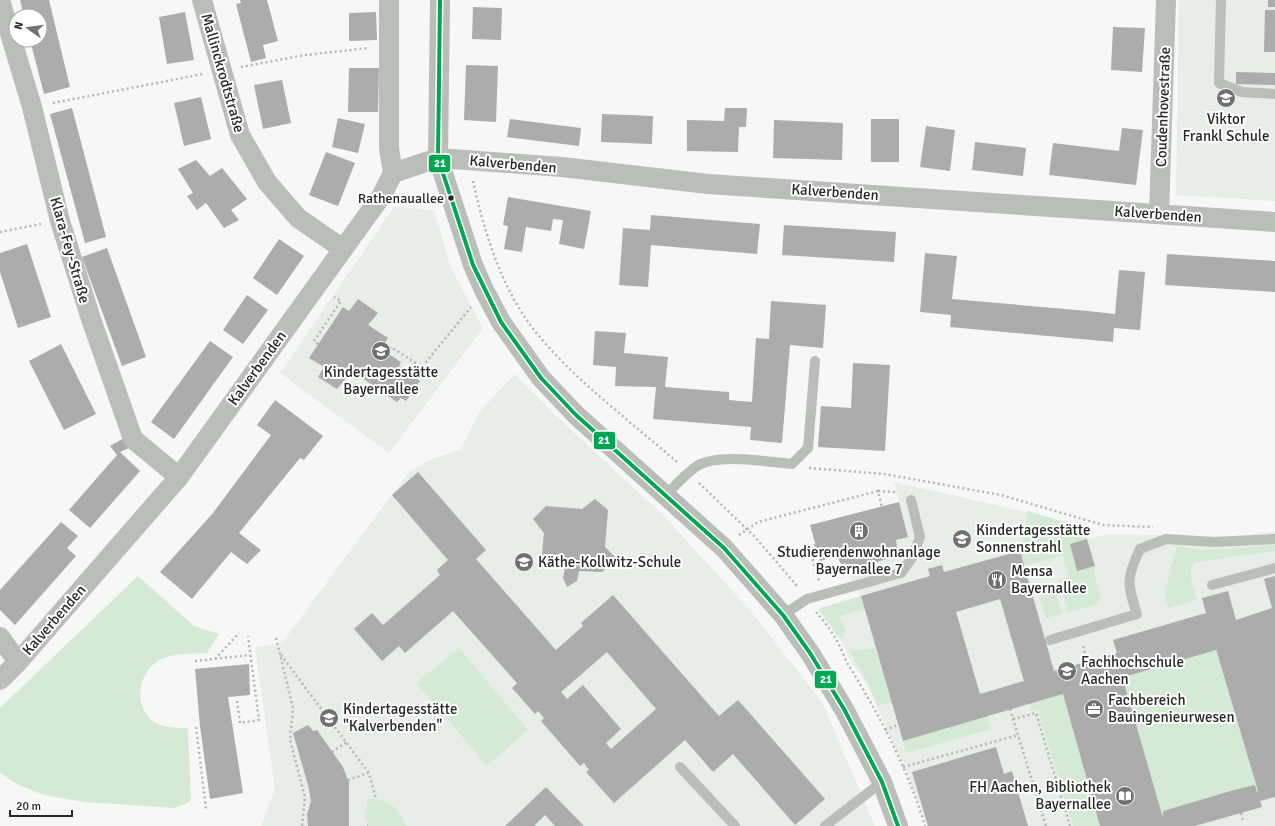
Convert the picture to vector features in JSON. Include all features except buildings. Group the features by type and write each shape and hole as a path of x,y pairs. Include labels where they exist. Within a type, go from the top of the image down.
{"street":[{"name":"Klara-Fey-Straße","path":"0,0 32,107 60,221 91,319 133,439 180,477"},
{"name":"Mallinckrodtstraße","path":"202,0 240,135 267,182 298,218 343,249"},
{"path":"390,0 389,148 393,173"},
{"path":"440,0 438,158 473,265 484,290 505,328 541,378 576,415 724,548 783,615 810,653 840,703 882,782 898,826"},
{"name":"Coudenhovestraße","path":"1160,214 1166,0"},
{"name":"Kalverbenden","path":"0,680 18,662 180,477 382,195 393,173 438,158 562,168 708,184 1275,222"},
{"path":"0,637 18,662"}],"lane":[{"path":"1221,0 1219,83 1242,92 1275,94"},
{"path":"666,495 688,473 699,465 719,460 792,464 808,448 815,361"},
{"path":"783,615 805,596 901,573 912,558 920,537 911,500"},
{"path":"1050,640 1137,614 1129,590 1130,569 1140,549 1166,539 1214,542 1275,539"},
{"path":"1212,585 1275,568"},
{"path":"680,767 735,826"},
{"path":"825,826 882,782"}],"path":[{"path":"32,107 305,54 390,46"},
{"path":"469,160 478,203 489,240 508,287 531,325 580,378 688,473 746,529 779,564 805,596 836,638 848,664 885,730 920,808 925,826"},
{"path":"0,232 60,221"},
{"path":"387,353 391,347 422,367 484,290"},
{"path":"318,344 314,341 341,301 335,298"},
{"path":"792,464 818,470 884,474 1001,495 1103,525 1157,527"},
{"path":"878,491 882,507"},
{"path":"724,548 746,529 758,522 878,491 896,492"},
{"path":"805,596 820,588 809,547 816,545"},
{"path":"215,659 239,633"},
{"path":"237,701 240,723 258,720 248,636"},
{"path":"276,638 293,708 290,740 306,797 302,826"},
{"path":"280,653 369,773 376,799"},
{"path":"195,661 250,655"},
{"path":"1010,709 1046,826"},
{"path":"1013,719 1036,713 1070,826"},
{"path":"885,730 898,726"},
{"path":"196,727 206,809"},
{"path":"902,767 1018,735"},
{"path":"332,752 347,742"},
{"path":"348,780 369,773"},
{"path":"1240,813 1243,821"}],"shaded area":[{"name":"Viktor Frankl Schule","path":"1179,0 1275,0 1275,201 1176,195"},
{"name":"Kindertagesstätte Bayernallee","path":"394,207 434,210 450,266 483,328 389,453 280,373"},
{"name":"Käthe-Kollwitz-Schule","path":"515,374 553,413 663,515 749,609 822,702 875,826 261,826 275,789 255,647 282,643 409,472 432,459 460,450 480,411"},
{"name":"Fachhochschule Aachen","path":"894,482 1048,517 1084,528 1088,539 1107,534 1224,537 1275,532 1275,826 927,826 907,773 867,685 849,658 840,639 818,609 860,596 837,556 908,537"}],"green space":[{"path":"1028,511 1084,528 1087,539 1070,544 1077,570 1095,566 1094,573 1101,599 1095,605 1068,612 1058,580 1069,577 1063,555 1024,566 1020,551"},
{"path":"1275,545 1275,551 1195,562 1192,566 1191,575 1197,600 1168,608 1164,594 1177,546 1214,549"},
{"path":"138,576 194,626 219,634 207,653 176,655 167,657 157,662 149,669 141,688 140,698 143,708 149,717 161,725 173,728 188,728 191,801 175,808 84,802 44,795 17,784 0,773 0,708"},
{"path":"1052,582 1062,614 1046,618 1036,587"},
{"path":"861,596 864,609 839,616 846,630 844,637 840,639 818,609"},
{"path":"459,648 528,730 487,766 417,683"},
{"path":"875,648 892,702 878,706 869,685 849,651"},
{"path":"1216,650 1258,791 1257,792 1255,785 1163,811 1163,818 1122,676 1124,677"},
{"path":"1063,694 1100,826 1073,826 1038,710 1032,712 1030,704"},
{"path":"987,716 991,729 906,753 903,741"},
{"path":"368,798 381,800 392,805 400,814 406,826 368,826 365,816"}],"transit line":[{"name":"21","path":"440,0 438,158 473,265 501,322 541,378 576,415 724,548 783,615 810,653 844,709 882,782 898,826"}],"place":[{"name":"Viktor Frankl Schule","path":"1226,98"},
{"name":"Rathenauallee","path":"451,198"},
{"name":"Kindertagesstätte Bayernallee","path":"381,351"},
{"name":"Studierendenwohnanlage Bayernallee 7","path":"859,531"},
{"name":"Kindertagesstätte Sonnenstrahl","path":"962,539"},
{"name":"Käthe-Kollwitz-Schule","path":"524,562"},
{"name":"Mensa Bayernallee","path":"997,580"},
{"name":"Fachhochschule Aachen","path":"1067,671"},
{"name":"Fachbereich Bauingenieurwesen","path":"1094,709"},
{"name":"Kindertagesstätte \"Kalverbenden\"","path":"329,718"},
{"name":"FH Aachen, Bibliothek Bayernallee","path":"1125,796"}]}
